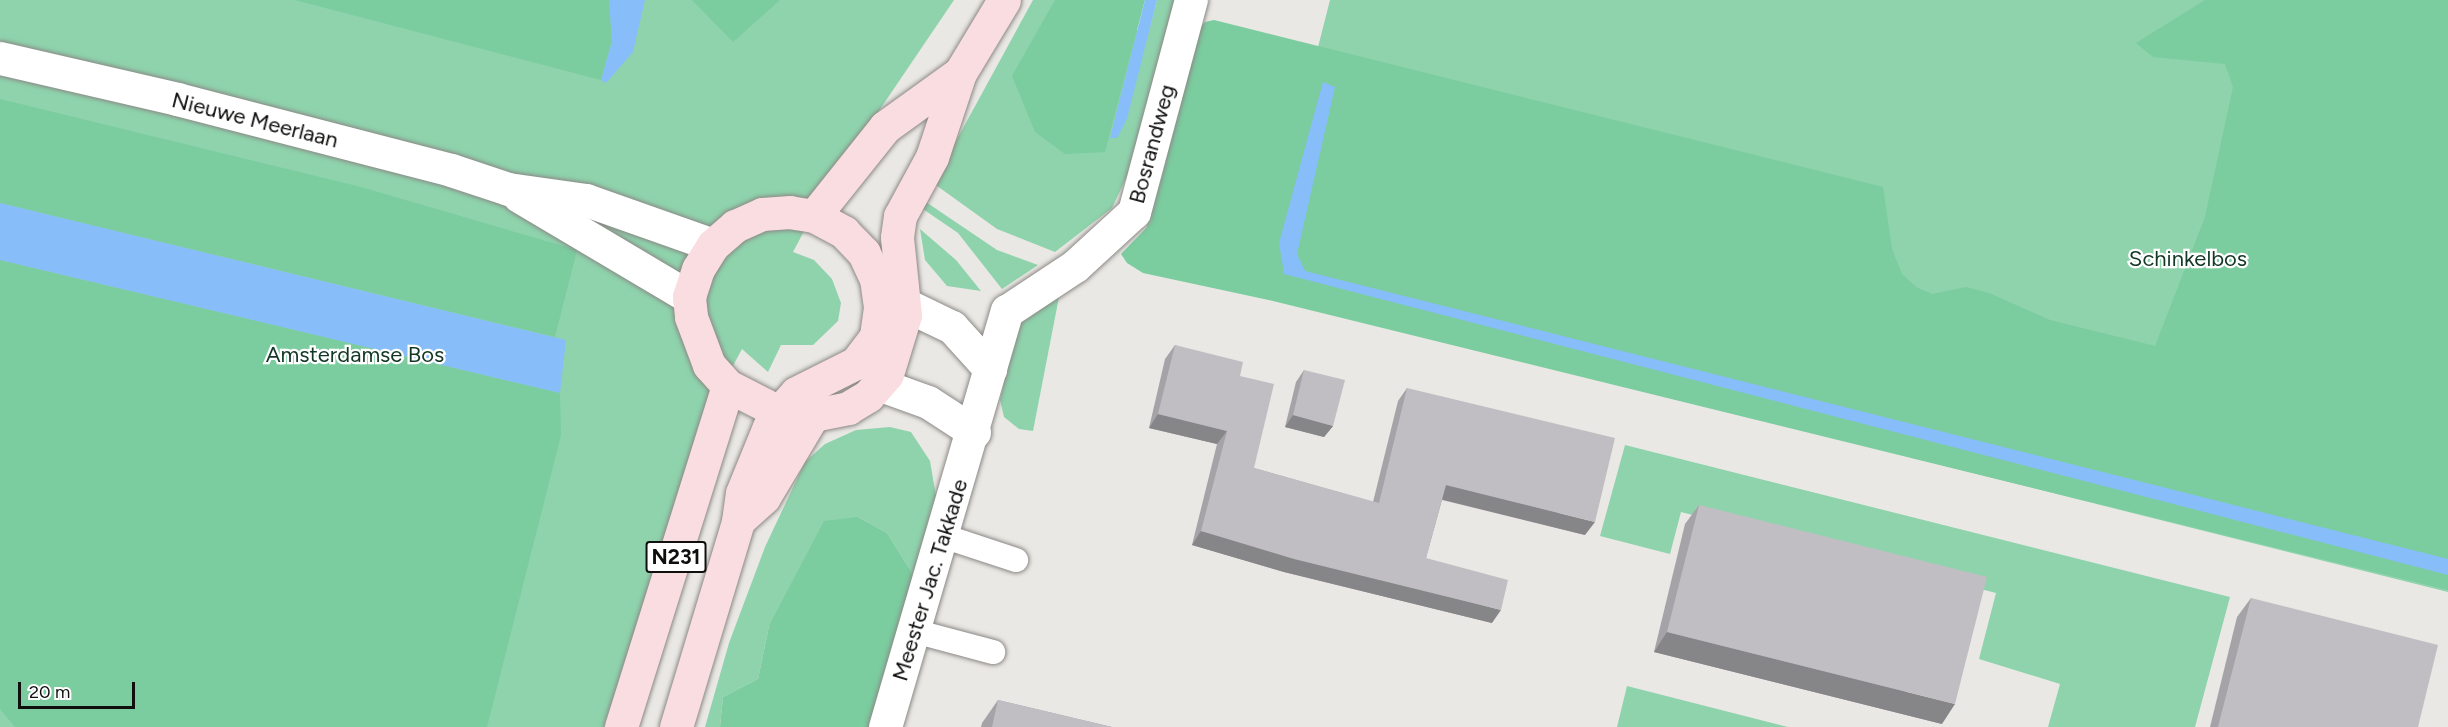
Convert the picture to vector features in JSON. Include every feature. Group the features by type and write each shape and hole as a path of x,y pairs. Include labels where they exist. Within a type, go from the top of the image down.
{"main road":[{"name":"N231","path":"676,727 738,521 742,493 779,412 796,393 856,363 876,336 892,301 898,258 900,216 932,157 960,73 1004,0"},
{"name":"N231","path":"814,216 885,127 960,73"},
{"name":"N231","path":"790,212 814,216 844,232 864,253 876,279 892,301 900,342 887,374 868,396 848,408 813,415 779,412 728,386 699,346 689,297 698,269 713,245 735,226 762,214 790,212"},
{"name":"N231","path":"621,727 728,386"},
{"path":"738,521 764,497 813,415"}],"street":[{"name":"Bosrandweg","path":"990,369 1007,311 1075,266 1134,212 1191,0"},
{"name":"Nieuwe Meerlaan","path":"0,58 188,102 451,170 508,189 586,200 713,245"},
{"name":"Nieuwe Meerlaan","path":"508,189 689,297"},
{"path":"892,301 952,327 990,369"},
{"name":"Meester Jac. Takkade","path":"885,727 974,432 990,369"},
{"path":"878,384 928,402 974,432"}],"lane":[{"path":"943,536 1016,560"},
{"path":"915,631 993,652"}],"green space":[{"name":"Amsterdamse Bos","path":"0,0 954,0 828,186 793,252 814,260 832,279 841,303 838,321 813,345 781,345 768,372 742,349 715,399 604,727 0,727"},
{"path":"295,0 609,0 612,41 601,80"},
{"path":"692,0 780,0 733,42"},
{"path":"1033,0 1056,0 1148,34 1157,0 1175,0 1128,174 1112,208 1055,252 997,229 933,183"},
{"path":"1055,0 1145,0 1105,152 1065,154 1035,132 1012,76"},
{"name":"Schinkelbos","path":"1330,0 2448,0 2448,592 1138,264 1192,29 1315,59"},
{"name":"Schinkelbos","path":"2205,0 2448,0 2448,590 1273,301 1143,273 1127,263 1121,254 1151,223 1199,29 1205,22 1214,20 1883,187 1892,249 1902,274 1916,287 1932,294 1966,287 1989,293 2050,320 2155,346 2205,217 2233,87 2225,64 2153,57 2136,43"},
{"path":"0,99 361,187 577,250 555,337 0,203"},
{"path":"923,200 997,250 1038,265 1002,289 958,233 920,207"},
{"path":"920,229 956,260 981,291 947,286 925,260"},
{"path":"0,260 560,393 561,435 487,727 15,727 0,709"},
{"path":"1059,297 1033,431 1019,429 1004,417 1000,400 1018,325"},
{"path":"890,427 911,432 930,461 936,496 914,576 887,533 858,517 769,626 758,679 723,697 720,727 705,727 729,643 765,547 805,462 825,444 856,430"},
{"path":"1625,445 2230,597 2195,727 2048,727 2060,684 1979,659 1996,593 1681,512 1670,554 1600,536"},
{"path":"858,517 887,533 914,576 876,727 720,727 723,697 758,679 769,626 824,521"},
{"path":"1627,686 1788,727 1617,727"}],"water":[{"path":"609,0 645,0 633,52 606,83 601,80 612,41"},
{"path":"1145,0 1157,0 1127,119 1117,138 1110,138"},
{"path":"1323,82 1335,87 1297,254 1305,271 2448,559 2448,575 1284,274 1279,243"},
{"path":"0,203 566,340 560,393 0,260"}],"building":[{"path":"1175,345 1243,362 1240,376 1274,384 1254,468 1379,503 1407,388 1615,438 1595,522 1446,485 1426,558 1508,580 1501,610 1294,559 1201,531 1227,431 1158,414"},
{"path":"1304,370 1345,380 1333,426 1293,415"},
{"path":"1699,505 1987,577 1955,704 1667,632"},
{"path":"2251,598 2438,645 2418,727 2218,727"},
{"path":"998,700 1112,727 992,727"}]}
